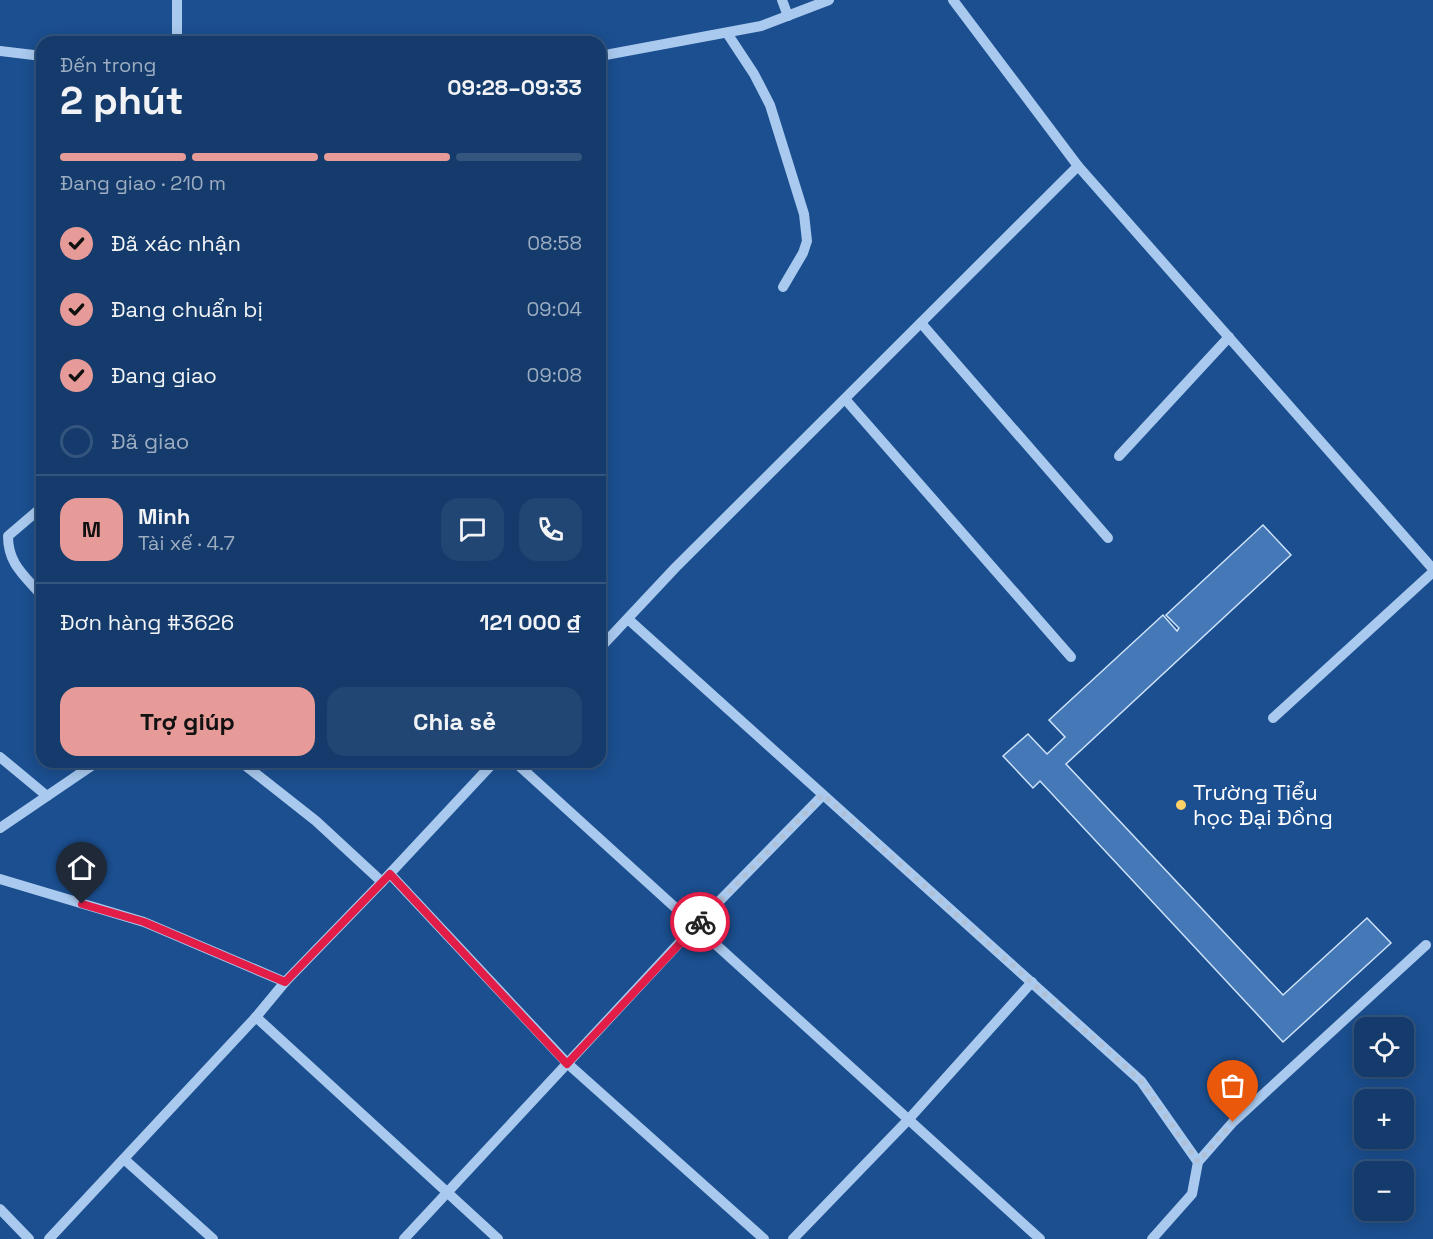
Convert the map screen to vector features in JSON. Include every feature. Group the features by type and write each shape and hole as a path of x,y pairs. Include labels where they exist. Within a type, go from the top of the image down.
{"street":[{"path":"177,0 177,36"},
{"path":"782,0 788,16"},
{"path":"606,55 761,26 829,0"},
{"path":"953,0 1078,166 1433,571 1273,718"},
{"path":"727,33 766,96 800,195 807,242 783,287"},
{"path":"0,51 36,55"},
{"path":"606,642 675,568 1078,166"},
{"path":"921,323 1108,538"},
{"path":"1119,456 1229,337"},
{"path":"845,399 1071,657"},
{"path":"36,512 8,536 8,542 12,561 36,589"},
{"path":"628,619 1141,1081 1198,1162"},
{"path":"0,757 46,796"},
{"path":"0,828 89,768"},
{"path":"249,768 386,878 567,1064 764,1239"},
{"path":"49,1239 256,1017 285,982 488,768"},
{"path":"521,768 1040,1239"},
{"path":"404,1239 695,926 823,795"},
{"path":"0,879 144,922 285,982"},
{"path":"1152,1239 1192,1194 1198,1162 1233,1122 1426,945"},
{"path":"793,1239 908,1120 1032,982"},
{"path":"256,1017 498,1239"},
{"path":"124,1159 213,1239"},
{"path":"0,1209 29,1239"}],"building":[{"path":"1263,525 1291,555 1066,764 1283,995 1367,918 1391,943 1283,1042 1040,781 1033,788 1003,756 1028,734 1047,754 1065,737 1049,720 1163,615 1177,631 1179,628 1166,615"}],"way so far":[{"path":"700,922 823,795 1141,1081 1198,1162 1233,1122"}],"place":[{"name":"Trường Tiểu học Đại Đồng","path":"1181,805"}],"route":[{"path":"82,904 144,922 285,982 390,874 567,1064 700,922"}]}
